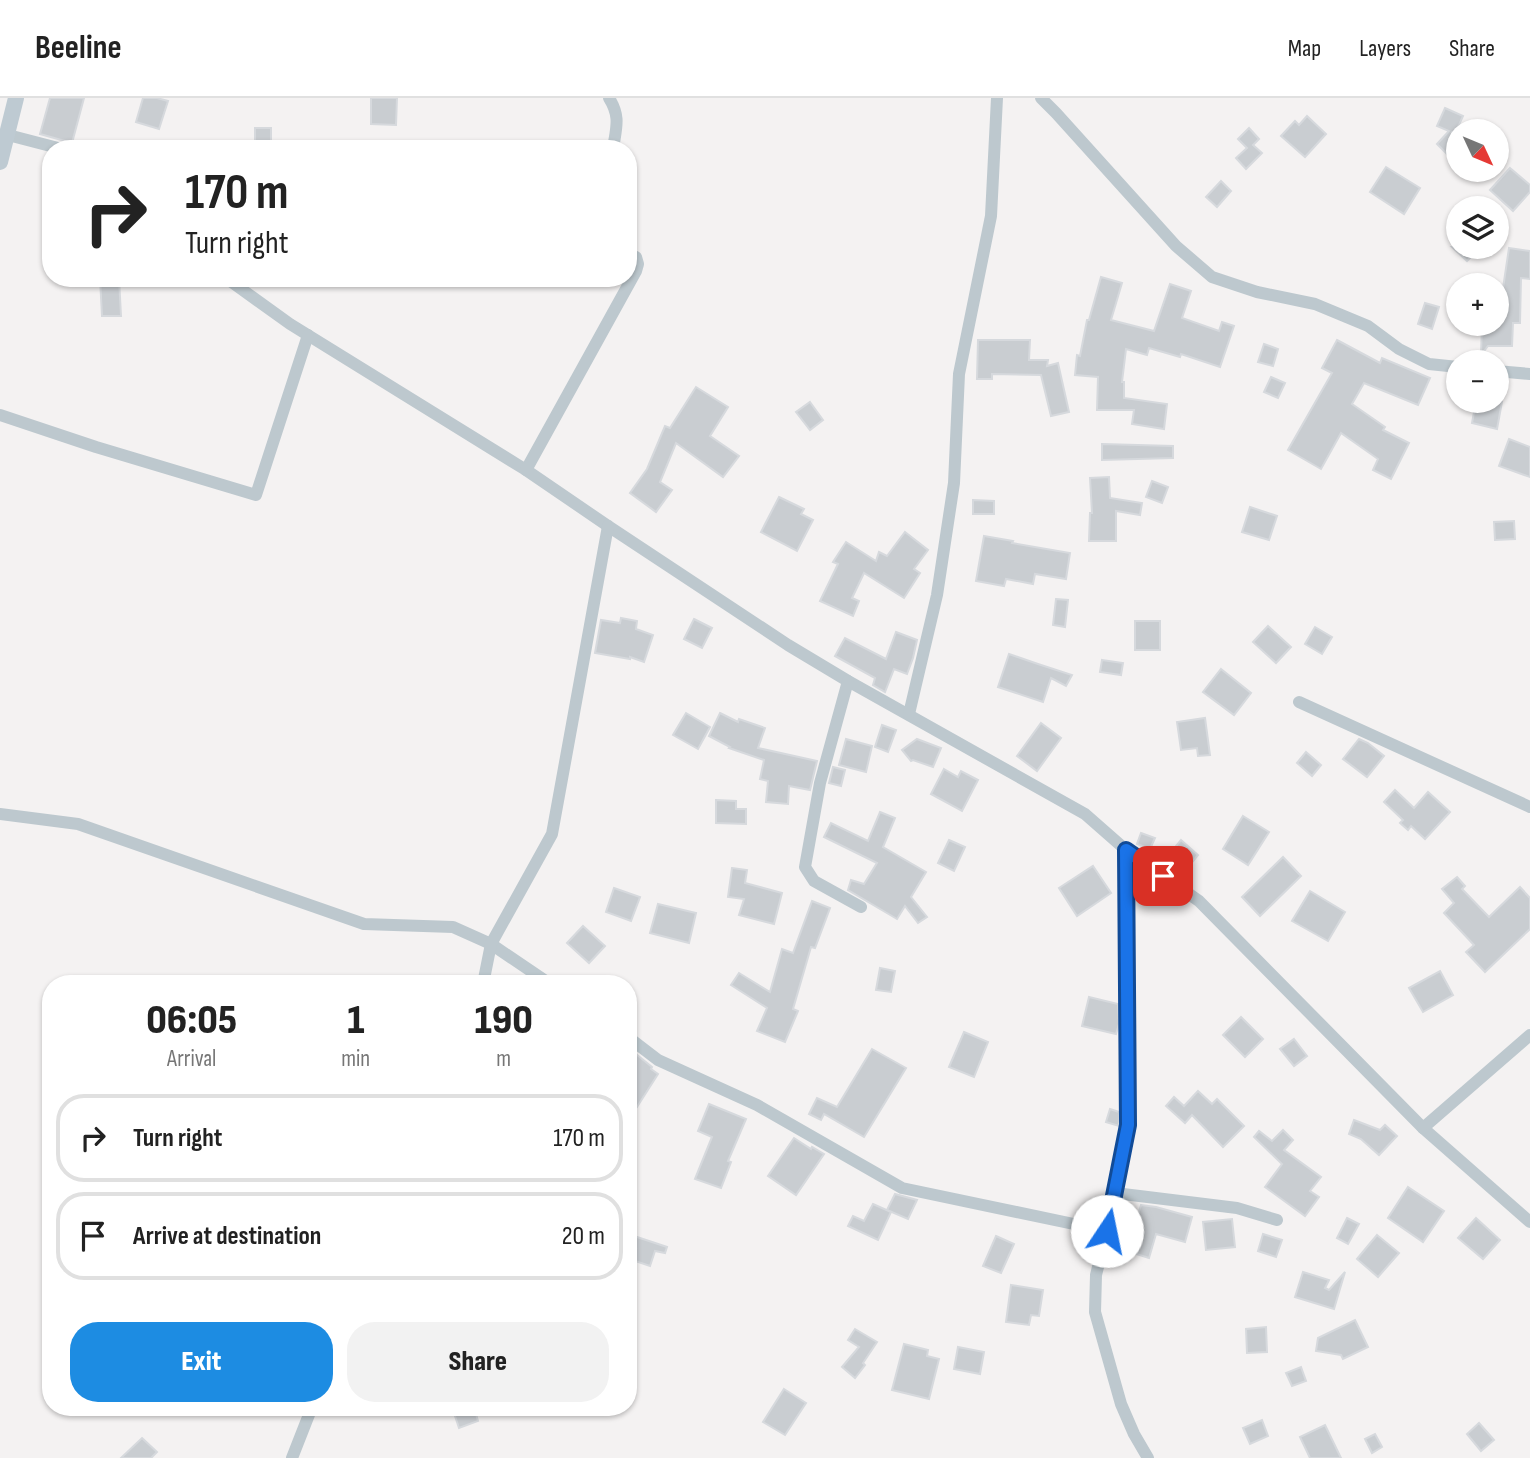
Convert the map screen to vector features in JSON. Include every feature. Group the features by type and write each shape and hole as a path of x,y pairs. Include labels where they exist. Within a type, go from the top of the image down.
{"main road":[{"path":"0,162 16,98"}],"street":[{"path":"609,98 615,108 617,120 614,140"},
{"path":"909,713 937,595 954,483 959,374 991,216 997,98"},
{"path":"1041,98 1176,246 1212,277 1257,292 1315,304 1368,326 1399,349 1429,364 1446,366"},
{"path":"8,135 42,144"},
{"path":"238,287 289,324 526,470 788,645 1085,814 1126,850 1199,901 1423,1128 1530,1222"},
{"path":"526,470 627,287"},
{"path":"0,415 256,495 309,335"},
{"path":"1509,372 1530,374"},
{"path":"485,975 491,944 552,834 608,526"},
{"path":"848,681 820,783 805,867 814,881 861,907"},
{"path":"1299,702 1530,807"},
{"path":"0,814 78,824 364,924 453,927 491,944 537,975"},
{"path":"1126,850 1128,1125 1096,1275 1095,1312 1121,1404 1148,1458"},
{"path":"1423,1128 1530,1035"},
{"path":"637,1044 658,1060 757,1105 902,1188 1107,1231"},
{"path":"1115,1193 1237,1208 1277,1220"},
{"path":"292,1458 308,1416"}],"building":[{"path":"50,98 84,98 73,140 40,134"},
{"path":"143,98 168,101 159,129 136,122"},
{"path":"371,98 397,98 396,125 371,124"},
{"path":"1445,108 1463,116 1462,119 1446,119 1446,130 1437,126"},
{"path":"1307,116 1326,134 1305,157 1281,136 1295,121 1299,125"},
{"path":"255,128 271,128 271,140 255,140"},
{"path":"1249,128 1259,139 1253,145 1262,153 1246,169 1236,158 1247,148 1238,139"},
{"path":"1446,134 1446,153 1437,144"},
{"path":"1386,167 1420,188 1404,214 1370,192"},
{"path":"1509,169 1530,185 1530,192 1513,211 1509,207 1509,196 1497,196 1490,190 1497,182 1509,182"},
{"path":"1221,181 1231,191 1217,207 1206,197"},
{"path":"1509,248 1530,251 1530,279 1521,278 1520,323 1513,323 1512,346 1488,346 1481,350 1482,336 1509,336 1509,273 1505,273"},
{"path":"1101,277 1122,283 1111,320 1154,331 1170,284 1191,291 1182,318 1219,331 1222,322 1234,326 1220,367 1181,354 1180,357 1149,348 1147,355 1126,349 1122,382 1124,398 1167,404 1164,429 1132,424 1134,410 1097,410 1098,377 1075,375 1077,355 1080,356 1087,320"},
{"path":"100,287 119,287 121,316 102,316"},
{"path":"1425,303 1439,307 1432,329 1418,324"},
{"path":"978,340 1030,340 1029,360 1048,360 1047,366 1058,363 1069,412 1051,416 1041,375 992,374 992,379 977,379"},
{"path":"1337,340 1380,363 1382,358 1430,378 1418,405 1364,383 1352,404 1385,427 1383,430 1409,443 1391,479 1373,470 1378,459 1341,433 1321,469 1288,450 1332,373 1322,368"},
{"path":"1264,344 1278,349 1273,366 1258,362"},
{"path":"1271,377 1285,383 1278,398 1264,392"},
{"path":"696,387 728,407 710,436 739,456 723,477 676,443 660,482 672,490 656,512 630,493 647,469 665,426 670,428"},
{"path":"810,402 823,420 810,430 796,412"},
{"path":"1474,413 1500,413 1497,429 1472,423"},
{"path":"1509,439 1530,447 1530,477 1499,466"},
{"path":"1102,444 1173,446 1173,458 1102,460"},
{"path":"1109,477 1110,498 1142,503 1140,515 1116,511 1116,541 1089,541 1092,513 1090,478"},
{"path":"1152,481 1168,487 1162,503 1146,497"},
{"path":"779,497 804,509 801,514 813,520 797,551 761,532"},
{"path":"973,500 994,501 994,514 973,514"},
{"path":"1250,507 1277,516 1269,540 1242,532"},
{"path":"1514,521 1515,539 1495,540 1494,522"},
{"path":"905,532 928,550 914,569 920,573 904,598 864,573 852,598 859,601 853,616 820,601 838,564 833,562 846,542 876,561 879,552 887,556"},
{"path":"984,536 1070,553 1066,579 1035,574 1033,584 1006,579 1004,586 976,581"},
{"path":"1056,599 1068,600 1065,627 1053,625"},
{"path":"621,618 637,621 636,629 653,635 644,662 630,657 595,653 601,620 620,623"},
{"path":"694,619 712,628 702,648 684,639"},
{"path":"1135,621 1160,621 1160,650 1135,650"},
{"path":"1268,626 1291,647 1276,663 1253,642"},
{"path":"1315,627 1332,637 1322,654 1305,644"},
{"path":"896,632 917,640 907,674 894,669 885,692 873,685 875,678 835,656 845,638 886,659"},
{"path":"1009,654 1072,675 1066,686 1051,678 1043,702 998,687"},
{"path":"1102,660 1123,663 1121,675 1100,672"},
{"path":"1221,669 1251,693 1234,715 1203,692"},
{"path":"686,713 710,727 698,749 673,735"},
{"path":"720,713 738,722 739,719 765,728 758,748 817,761 810,790 789,786 788,804 766,802 768,781 760,779 764,760 729,748 709,736"},
{"path":"1205,718 1210,755 1198,756 1197,748 1181,750 1177,722"},
{"path":"1041,723 1061,738 1037,771 1017,756"},
{"path":"882,725 896,730 888,752 875,747"},
{"path":"846,739 872,746 866,772 839,765"},
{"path":"917,739 941,748 933,767 911,761 902,750"},
{"path":"1359,739 1384,756 1367,777 1343,759"},
{"path":"1306,752 1321,765 1312,776 1297,763"},
{"path":"833,767 845,770 841,786 829,783"},
{"path":"944,769 958,777 961,771 978,780 962,811 931,794"},
{"path":"1395,790 1414,808 1428,792 1450,812 1425,839 1411,826 1408,830 1400,823 1403,820 1384,802"},
{"path":"716,800 736,801 736,809 746,809 746,824 716,823"},
{"path":"880,812 895,818 883,847 926,872 911,897 927,917 918,923 905,906 897,919 848,890 851,880 864,884 877,863 824,837 831,823 868,841"},
{"path":"1243,816 1269,832 1248,865 1223,849"},
{"path":"1141,833 1155,838 1150,849 1137,844"},
{"path":"949,840 965,847 954,871 938,863"},
{"path":"1181,840 1198,855 1185,871 1168,856"},
{"path":"1283,857 1301,876 1260,916 1242,897"},
{"path":"1093,866 1111,893 1077,916 1059,888"},
{"path":"732,868 747,870 745,883 782,893 774,924 739,915 744,899 728,897"},
{"path":"1457,877 1465,886 1462,889 1489,917 1520,887 1530,898 1530,929 1485,972 1466,952 1474,945 1444,913 1454,903 1442,889"},
{"path":"614,888 640,897 631,921 606,912"},
{"path":"1310,891 1345,912 1328,941 1292,921"},
{"path":"812,901 830,908 815,948 811,947 793,1009 798,1011 785,1042 757,1031 767,1008 731,985 739,973 770,992 782,949 793,953"},
{"path":"658,904 696,913 689,943 650,933"},
{"path":"583,926 605,946 589,963 567,943"},
{"path":"880,968 895,971 891,992 876,990"},
{"path":"1440,971 1453,995 1423,1012 1409,988"},
{"path":"1089,997 1118,1004 1119,1024 1116,1034 1082,1026"},
{"path":"1241,1017 1263,1039 1245,1057 1223,1035"},
{"path":"964,1032 988,1042 974,1077 949,1067"},
{"path":"1294,1039 1307,1056 1294,1066 1280,1049"},
{"path":"872,1049 906,1068 864,1137 824,1114 821,1120 809,1114 817,1098 837,1107"},
{"path":"637,1055 658,1074 637,1107"},
{"path":"1198,1091 1212,1104 1217,1099 1244,1126 1223,1147 1192,1115 1185,1123 1166,1106 1174,1097 1184,1106"},
{"path":"709,1104 746,1119 728,1161 731,1162 721,1188 695,1179 712,1137 698,1131"},
{"path":"1110,1109 1119,1112 1119,1126 1106,1122"},
{"path":"1354,1120 1380,1130 1385,1125 1397,1136 1379,1155 1361,1139 1349,1134"},
{"path":"1283,1130 1293,1140 1284,1150 1321,1177 1310,1191 1319,1197 1305,1216 1265,1187 1282,1164 1254,1137 1259,1131 1272,1141"},
{"path":"794,1138 824,1154 796,1195 768,1176"},
{"path":"1408,1187 1444,1211 1423,1242 1388,1218"},
{"path":"895,1194 917,1200 908,1219 887,1210"},
{"path":"873,1204 891,1212 878,1240 848,1226 853,1216 864,1221"},
{"path":"1141,1205 1192,1217 1185,1242 1156,1234 1149,1258 1127,1251"},
{"path":"1347,1218 1359,1224 1348,1244 1337,1238"},
{"path":"1476,1218 1500,1240 1483,1259 1458,1238"},
{"path":"1232,1219 1235,1247 1206,1250 1203,1222"},
{"path":"1263,1234 1282,1240 1276,1257 1258,1251"},
{"path":"1377,1235 1399,1253 1378,1277 1357,1259"},
{"path":"996,1236 1014,1244 1001,1273 983,1266"},
{"path":"637,1237 667,1247 665,1253 655,1251 650,1266 637,1262"},
{"path":"1303,1272 1329,1280 1325,1288 1329,1290 1345,1272 1334,1309 1295,1297"},
{"path":"1011,1285 1043,1290 1039,1316 1031,1315 1029,1325 1006,1322"},
{"path":"1355,1320 1368,1347 1343,1359 1341,1355 1316,1351 1318,1338"},
{"path":"1266,1327 1267,1352 1247,1353 1246,1329"},
{"path":"855,1329 877,1342 855,1378 842,1367 859,1347 848,1340"},
{"path":"904,1344 928,1350 927,1356 939,1359 929,1399 892,1390"},
{"path":"958,1347 984,1352 980,1374 954,1369"},
{"path":"1301,1367 1306,1381 1292,1386 1286,1373"},
{"path":"784,1389 806,1403 785,1435 763,1422"},
{"path":"455,1416 477,1416 478,1421 459,1428"},
{"path":"1262,1420 1268,1436 1250,1444 1243,1428"},
{"path":"1479,1423 1494,1440 1481,1451 1467,1434"},
{"path":"1325,1425 1341,1458 1310,1458 1300,1437"},
{"path":"1375,1434 1382,1447 1372,1453 1365,1439"},
{"path":"142,1438 157,1452 151,1458 121,1458"}],"route":[{"path":"1107,1231 1128,1125 1126,850 1163,876"}]}
